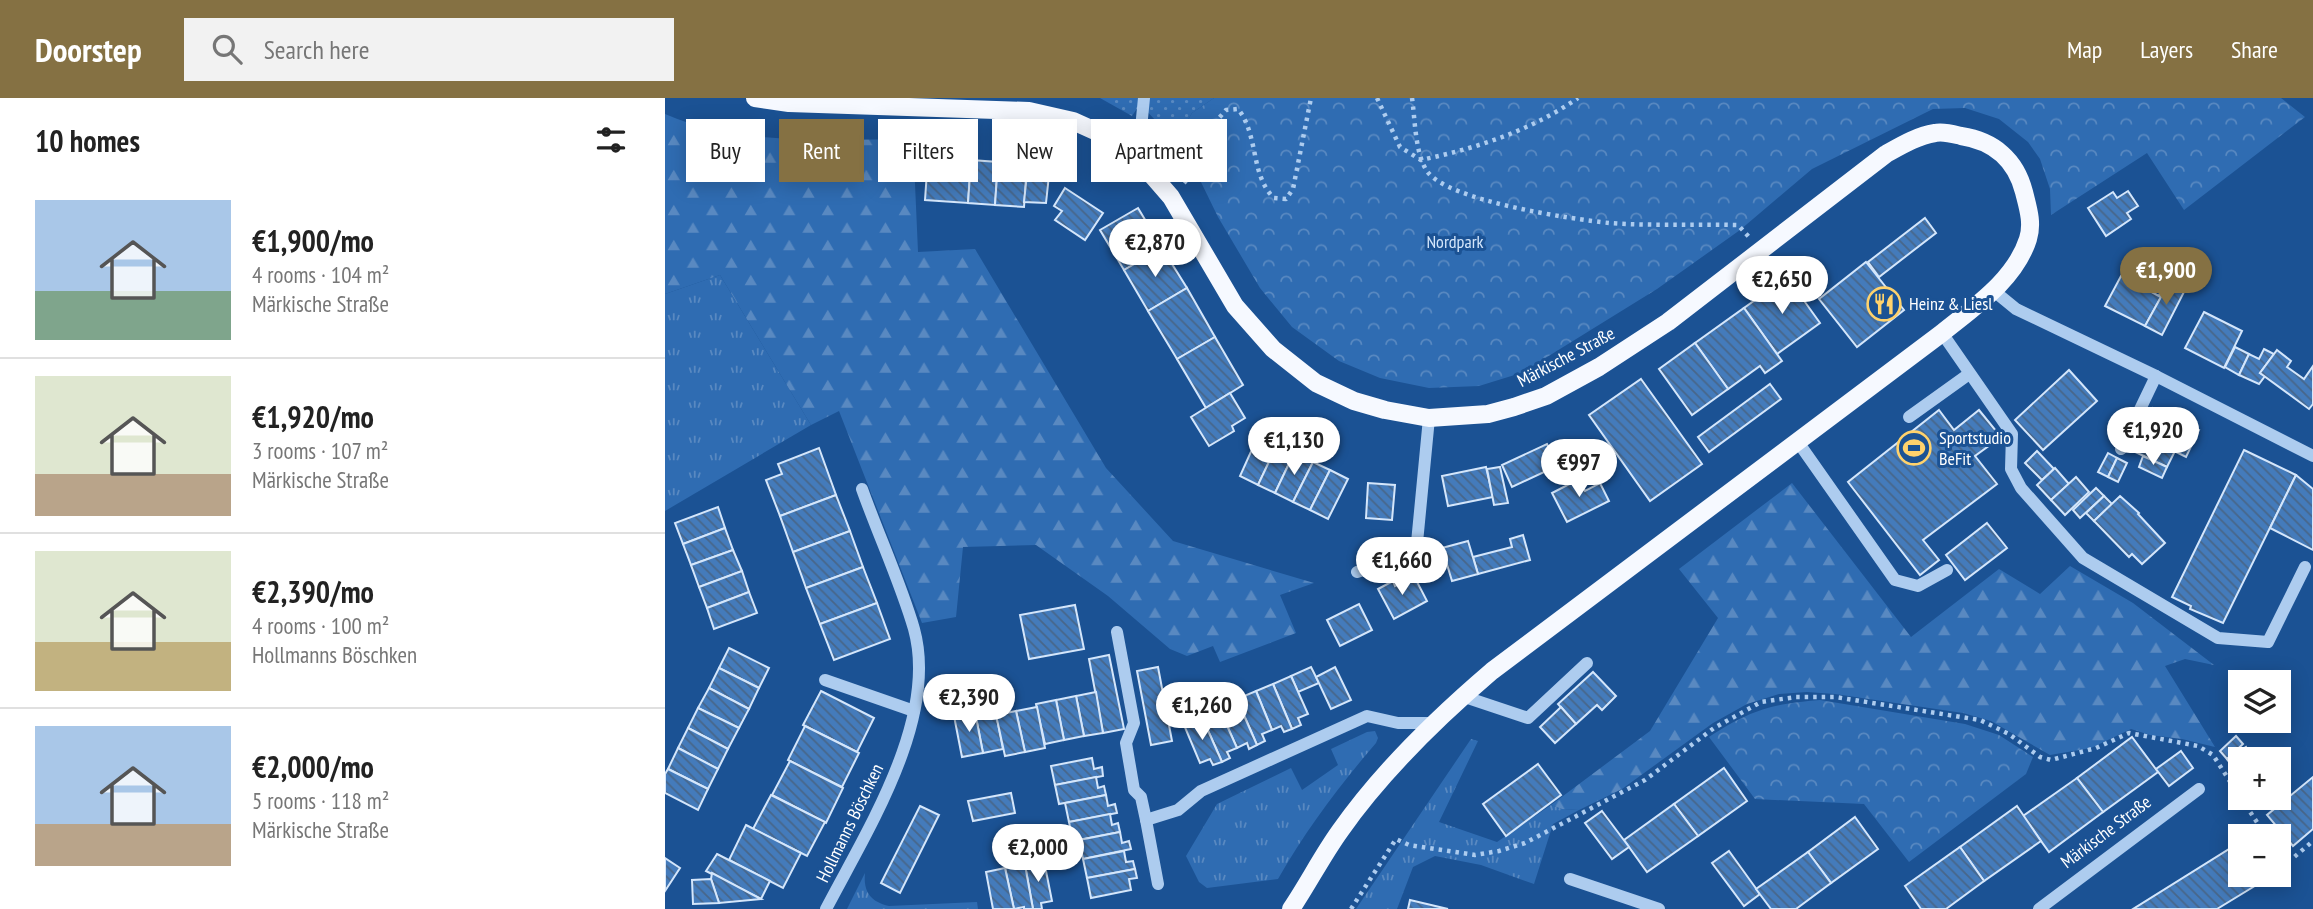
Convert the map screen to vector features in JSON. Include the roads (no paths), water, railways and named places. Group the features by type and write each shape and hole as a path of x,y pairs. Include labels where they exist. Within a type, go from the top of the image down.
{"main road":[{"name":"Märkische Straße","path":"755,98 789,103 1030,111 1073,121 1091,129"},
{"name":"Märkische Straße","path":"1158,182 1171,197 1235,306 1273,349 1316,383 1354,401 1429,418 1488,414 1546,396 1599,367 1668,322 1886,154 1906,143 1938,132 1987,142 2013,163 2021,178 2030,214 2028,239 2023,251 1994,291 1943,333 1462,696 1372,790 1340,831 1291,909"},
{"name":"Märkische Straße","path":"1304,909 1350,836 1409,762 1436,723"}],"street":[{"path":"1142,119 1144,98"},
{"path":"1994,291 2016,309 2313,456"},
{"path":"1943,333 2011,434 2011,469 2021,488 2083,558 2218,638 2267,642 2305,567"},
{"path":"1909,417 1969,374"},
{"path":"2122,449 2156,376"},
{"path":"1357,572 1416,553 1429,418"},
{"path":"1798,442 1895,580 1919,586 1948,570"},
{"name":"Hollmanns Böschken","path":"826,909 889,788 904,748 921,673 915,631 862,489"},
{"path":"1117,632 1134,723 1126,743 1134,790 1141,797 1158,884"},
{"path":"1462,696 1528,718 1587,663"},
{"path":"825,680 914,711"},
{"path":"1146,820 1178,810 1201,791 1367,716 1398,723 1436,723"},
{"name":"Märkische Straße","path":"2039,909 2199,789"},
{"path":"1570,879 1659,909"}],"place":[{"name":"Heinz & Liesl","path":"1884,304"},
{"name":"Sportstudio BeFit","path":"1914,448"}],"park label":[{"name":"Nordpark","path":"1455,242"}]}
